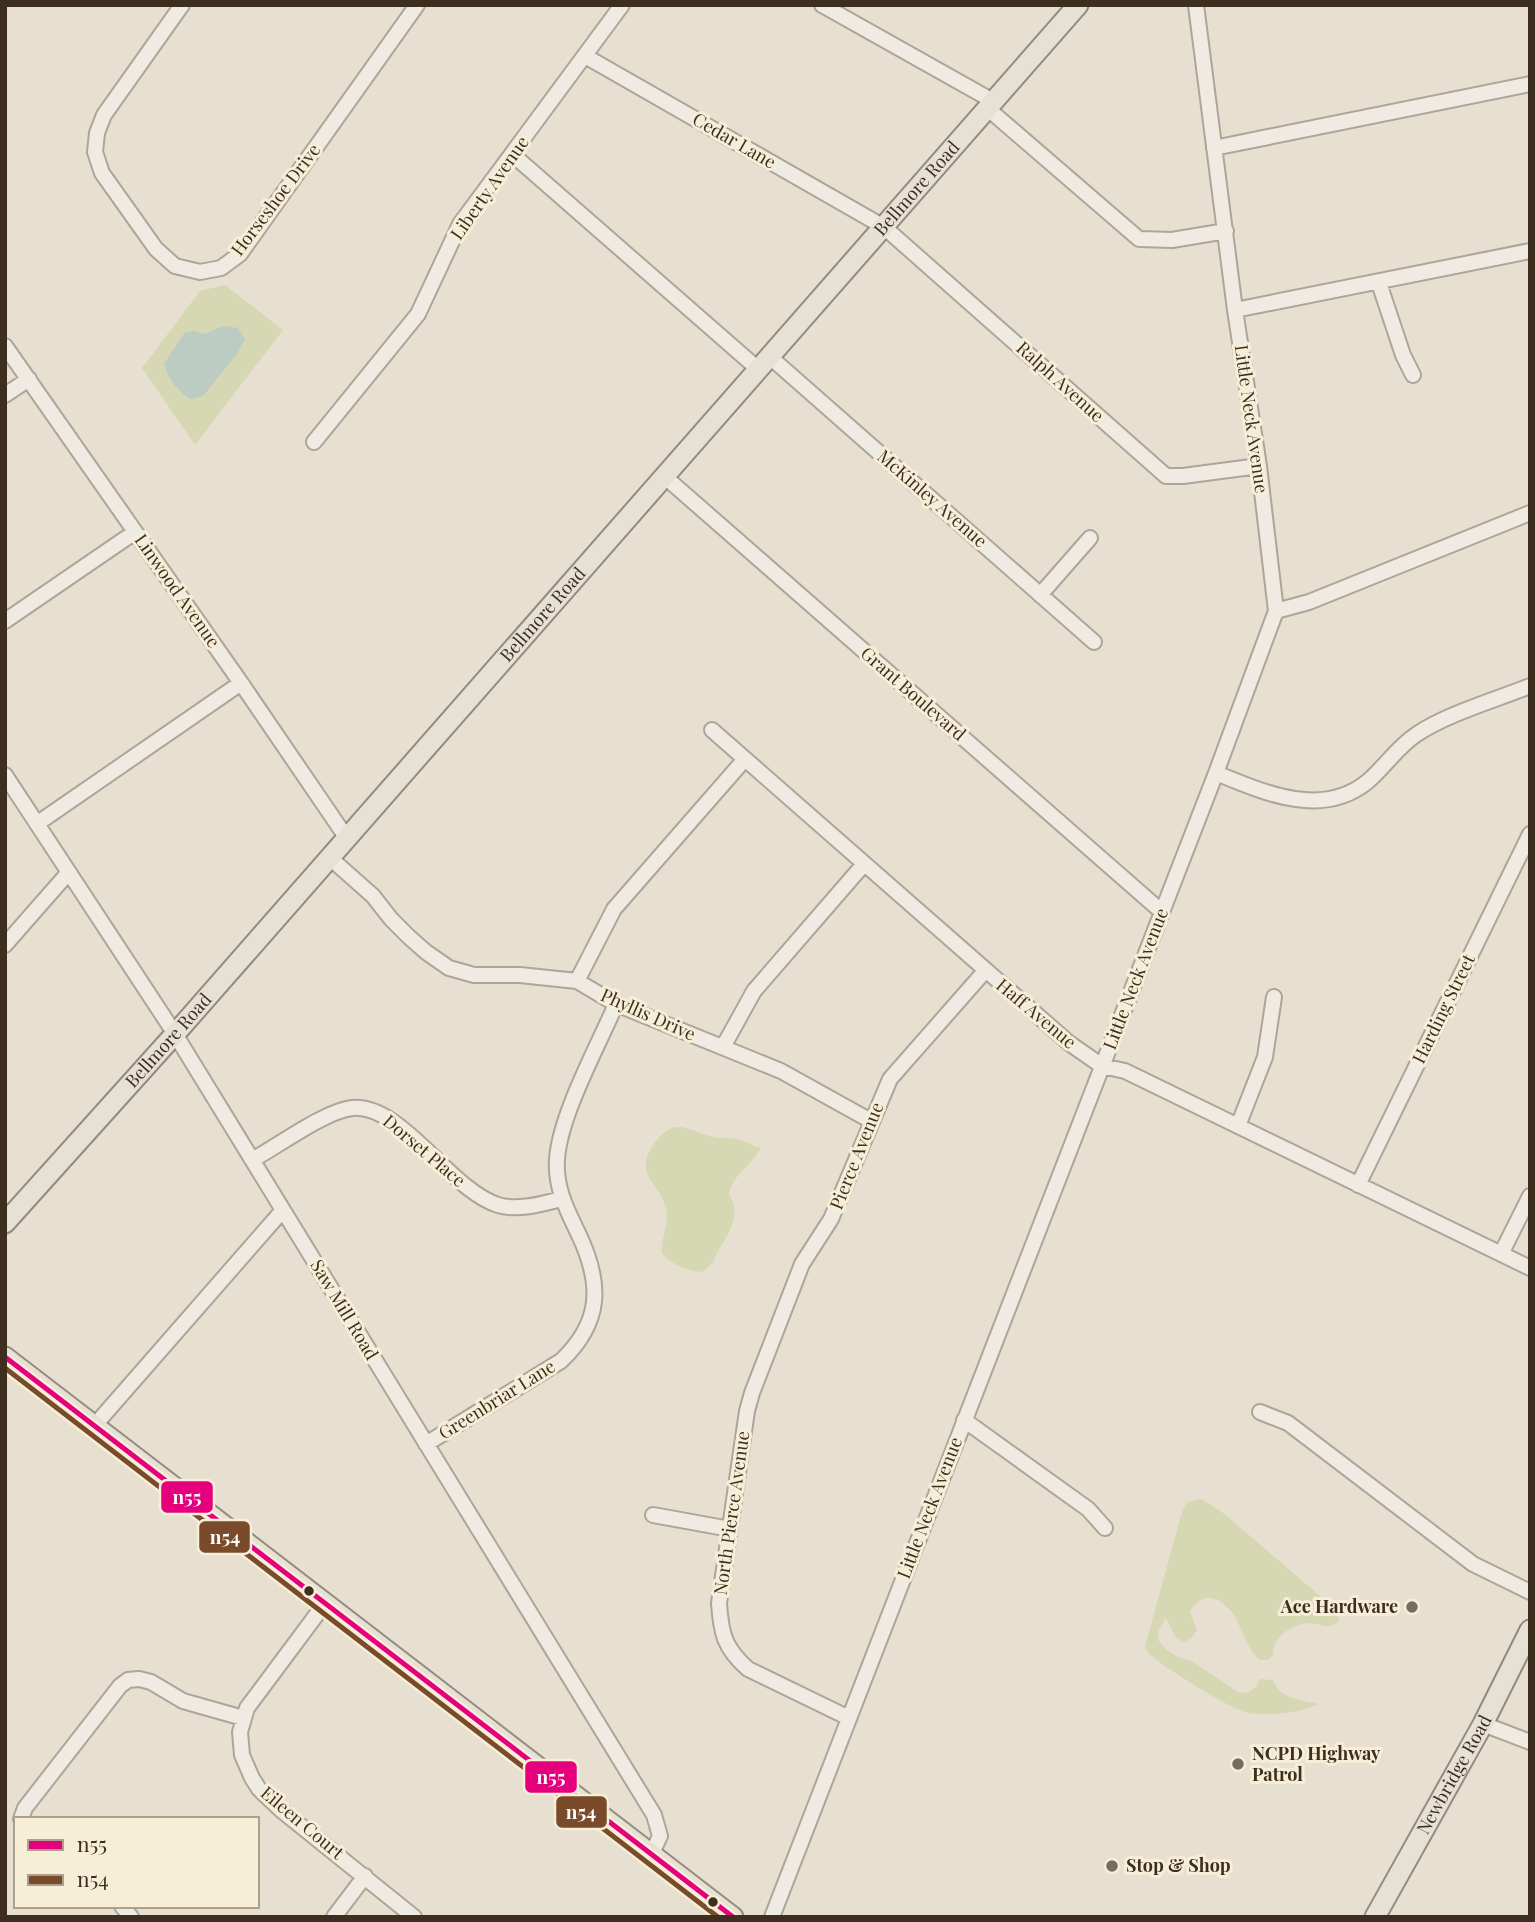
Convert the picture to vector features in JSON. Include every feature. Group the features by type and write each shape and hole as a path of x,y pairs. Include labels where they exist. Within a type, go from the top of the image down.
{"main road":[{"name":"Bellmore Road","path":"5,1223 1077,5"},
{"path":"5,1357 733,1917"},
{"name":"Newbridge Road","path":"1374,1917 1483,1724 1530,1630"}],"street":[{"name":"Horseshoe Drive","path":"182,5 104,115 97,133 95,152 102,173 156,250 175,266 200,272 221,268 240,254 417,5"},
{"name":"Liberty Avenue","path":"314,442 418,314 460,224 622,5"},
{"path":"822,5 990,105 1139,239 1172,240 1226,231"},
{"name":"Little Neck Avenue","path":"772,1917 1216,773 1276,611 1259,466 1235,310 1196,5"},
{"name":"Cedar Lane","path":"585,56 884,227"},
{"path":"1214,148 1530,84"},
{"name":"McKinley Avenue","path":"512,154 1094,642"},
{"name":"Ralph Avenue","path":"884,227 1166,476 1259,466"},
{"path":"1235,310 1530,251"},
{"path":"1379,283 1403,355 1413,375"},
{"name":"Linwood Avenue","path":"5,346 346,837"},
{"path":"5,396 29,379"},
{"name":"Grant Boulevard","path":"664,476 1162,912"},
{"path":"1276,611 1309,602 1530,513"},
{"path":"5,621 135,532"},
{"path":"1040,595 1090,538"},
{"path":"38,823 241,683"},
{"path":"1216,773 1256,790 1288,799 1332,799 1366,782 1402,745 1418,733 1530,685"},
{"name":"Haff Avenue","path":"712,730 985,971 1069,1043 1102,1066 1125,1071 1530,1268"},
{"path":"577,981 614,909 745,759"},
{"name":"Saw Mill Road","path":"5,775 253,1160 654,1815 660,1836 652,1853"},
{"name":"Harding Street","path":"1358,1185 1530,834"},
{"name":"Phyllis Drive","path":"329,857 373,896 391,919 426,953 449,968 474,975 520,975 577,981 616,1004 781,1071 871,1121"},
{"path":"723,1047 754,991 864,864"},
{"path":"5,945 69,872"},
{"name":"Pierce Avenue","path":"764,1365 802,1264 831,1219 890,1079 985,971"},
{"path":"1238,1126 1265,1057 1274,997"},
{"name":"Greenbriar Lane","path":"426,1444 561,1361 576,1347 588,1327 596,1293 592,1265 561,1199 556,1163 558,1144 570,1110 616,1004"},
{"name":"Dorset Place","path":"253,1160 330,1115 353,1108 372,1110 382,1114 404,1131 476,1195 498,1205 531,1207 561,1199"},
{"path":"1502,1254 1530,1196"},
{"path":"95,1425 283,1210"},
{"name":"North Pierce Avenue","path":"764,1365 747,1411 719,1603 721,1630 735,1658 748,1669 849,1718"},
{"path":"1260,1412 1288,1423 1473,1564 1530,1592"},
{"path":"964,1420 1087,1509 1105,1528"},
{"path":"653,1515 730,1529"},
{"name":"Eileen Court","path":"326,1602 253,1698 243,1718 240,1732 242,1755 251,1778 281,1810 414,1917"},
{"path":"22,1817 25,1808 120,1686 128,1680 151,1682 183,1701 243,1718"},
{"path":"1483,1724 1530,1742"},
{"path":"334,1917 365,1876"}],"green space":[{"path":"225,285 283,330 195,445 142,368 200,291"},
{"path":"675,1127 713,1137 737,1139 761,1147 731,1187 729,1194 733,1201 734,1214 731,1227 712,1263 702,1272 680,1266 662,1253 666,1209 650,1178 646,1163 654,1144 663,1133"},
{"path":"1202,1499 1226,1515 1336,1610 1339,1621 1328,1626 1308,1623 1296,1626 1279,1638 1273,1655 1268,1660 1260,1660 1250,1648 1229,1609 1219,1601 1208,1598 1198,1602 1190,1612 1197,1630 1192,1638 1184,1642 1176,1638 1166,1618 1159,1630 1158,1640 1178,1657 1193,1662 1238,1692 1248,1693 1256,1687 1260,1679 1273,1680 1286,1695 1319,1704 1285,1713 1248,1713 1197,1687 1148,1653 1145,1646 1182,1512 1187,1502"}],"shaded area":[{"path":"223,326 238,328 245,339 237,354 203,396 191,399 174,384 164,364 185,332 205,334"}],"transit line":[{"name":"n55","path":"5,1357 733,1917"},
{"name":"n54","path":"5,1368 718,1917"}],"place":[{"name":"Ace Hardware","path":"1412,1607"},
{"name":"NCPD Highway Patrol","path":"1238,1764"},
{"name":"Stop & Shop","path":"1112,1866"}]}
